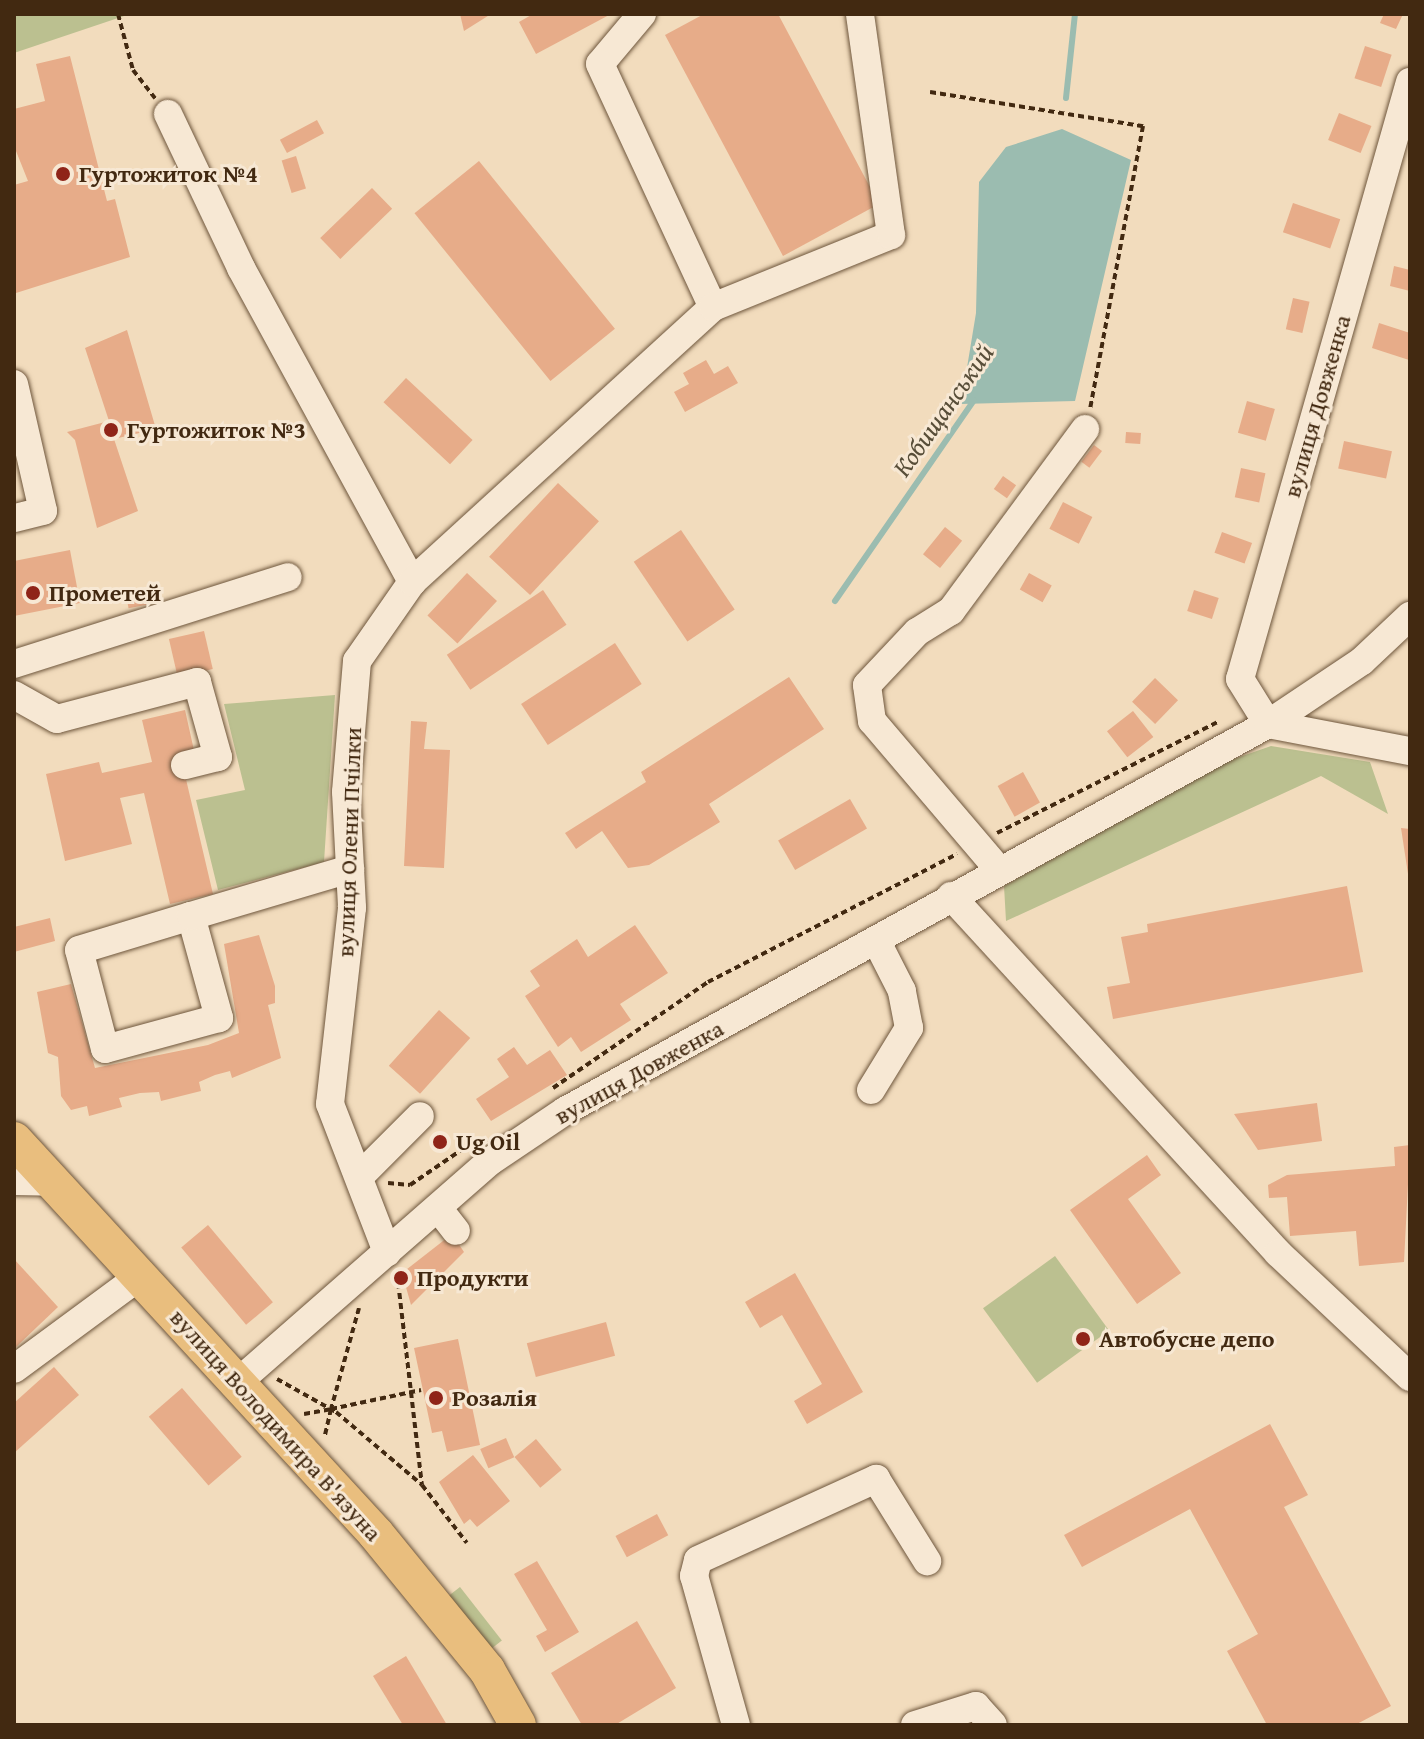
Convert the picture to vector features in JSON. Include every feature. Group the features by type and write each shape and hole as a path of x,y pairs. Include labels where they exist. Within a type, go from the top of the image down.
{"main road":[{"name":"вулиця Володимира В'язуна","path":"14,1140 140,1276 255,1379 423,1589 518,1725"}],"street":[{"path":"642,14 600,64 713,307 891,235 860,14"},
{"name":"вулиця Довженка","path":"1262,715 1240,679 1410,82"},
{"path":"168,114 241,268 412,582"},
{"name":"вулиця Олени Пчілки","path":"390,1250 330,1104 350,869 346,792 357,661 412,582 713,307"},
{"path":"14,384 43,511 14,518"},
{"path":"999,870 980,842 872,721 867,685 917,632 951,611 1085,429"},
{"path":"14,664 288,577"},
{"name":"вулиця Довженка","path":"255,1379 438,1208 565,1111 877,942 1262,715 1362,661 1410,616"},
{"path":"14,695 57,719 197,682 218,757 185,765"},
{"path":"1262,715 1410,751"},
{"path":"191,916 219,1018 105,1049 79,950 191,916 350,869"},
{"path":"951,896 1278,1253 1407,1370"},
{"path":"871,1090 909,1028 902,991 877,942"},
{"path":"359,1177 420,1116"},
{"path":"14,1181 53,1182"},
{"path":"438,1208 456,1231"},
{"path":"14,1369 140,1276"},
{"path":"736,1725 694,1576 698,1560 876,1479 927,1561"},
{"path":"915,1725 976,1706 993,1725"}],"path":[{"path":"118,14 133,70 168,114"},
{"path":"930,92 1143,126 1114,308 1085,429"},
{"path":"540,1097 708,982 980,842 1262,715"},
{"path":"410,1185 488,1132"},
{"path":"390,1250 422,1485"},
{"path":"331,1409 363,1293"},
{"path":"255,1379 331,1409 422,1485 467,1543"},
{"path":"331,1409 421,1390"}],"green space":[{"path":"14,14 130,14 14,53"},
{"path":"335,695 324,862 218,890 196,800 245,790 224,704"},
{"path":"1271,746 1370,762 1388,814 1321,776 1006,921 1004,886 1231,760"},
{"path":"1055,1256 1109,1330 1037,1383 983,1308"},
{"path":"460,1587 502,1641 483,1655 441,1602"}],"water":[{"path":"1062,129 1131,160 1075,401 961,404 976,313 979,182 1006,147"}],"building":[{"path":"460,14 491,14 464,31"},
{"path":"533,14 611,14 536,54 519,22"},
{"path":"704,14 778,14 879,204 783,256 665,35"},
{"path":"1384,14 1403,14 1396,29 1380,23"},
{"path":"1365,46 1392,55 1381,87 1354,78"},
{"name":"Гуртожиток №4","path":"70,56 107,201 115,199 130,257 16,293 14,185 28,181 14,146 14,109 45,101 36,64"},
{"path":"1339,113 1371,126 1361,153 1328,140"},
{"path":"317,120 324,133 287,153 280,140"},
{"path":"296,156 306,189 292,193 282,160"},
{"path":"479,161 615,329 550,381 414,213"},
{"path":"372,188 392,209 340,259 320,238"},
{"path":"1293,203 1340,219 1330,249 1283,232"},
{"path":"1394,266 1410,270 1410,291 1390,286"},
{"path":"1293,298 1310,302 1302,333 1286,329"},
{"path":"1379,323 1410,333 1409,360 1372,348"},
{"name":"Гуртожиток №3","path":"127,330 156,429 114,439 138,511 97,528 75,440 67,432 109,421 85,348"},
{"path":"706,360 714,374 728,366 738,383 685,412 674,392 689,384 683,373"},
{"path":"406,378 473,440 450,464 383,402"},
{"path":"1247,401 1275,409 1266,441 1238,433"},
{"path":"1126,432 1141,433 1140,444 1125,443"},
{"path":"1344,441 1392,451 1386,479 1338,468"},
{"path":"1094,445 1102,451 1089,468 1081,462"},
{"path":"1241,468 1265,473 1259,503 1235,497"},
{"path":"1003,476 1016,485 1007,498 994,489"},
{"path":"558,483 599,521 530,595 489,557"},
{"path":"1063,502 1092,517 1079,544 1049,529"},
{"path":"945,527 962,541 940,568 923,554"},
{"path":"681,530 735,610 687,641 634,562"},
{"path":"1222,532 1252,543 1245,564 1214,553"},
{"path":"70,550 80,603 14,616 14,561"},
{"path":"467,573 497,601 457,643 427,615"},
{"path":"1029,573 1052,586 1043,602 1020,590"},
{"path":"154,587 157,603 129,608 126,593"},
{"path":"543,590 566,625 470,690 447,655"},
{"path":"1194,590 1219,598 1212,619 1187,611"},
{"path":"204,631 213,669 178,677 169,639"},
{"path":"615,643 642,684 548,745 521,704"},
{"path":"789,677 824,729 709,804 720,822 649,865 628,868 602,831 576,849 565,833 646,782 641,772"},
{"path":"1155,678 1178,700 1155,724 1132,702"},
{"path":"185,710 195,755 185,775 213,894 170,904 144,793 120,798 132,844 65,861 46,774 99,762 102,773 152,762 142,720"},
{"path":"1133,711 1153,737 1127,757 1107,731"},
{"path":"411,721 427,722 424,749 450,750 444,868 404,866"},
{"path":"1023,772 1040,803 1015,817 998,786"},
{"path":"850,799 867,828 795,870 778,840"},
{"path":"1401,828 1410,829 1410,874 1408,874"},
{"path":"1347,886 1363,972 1113,1019 1107,987 1130,983 1121,937 1148,932 1147,924"},
{"path":"50,918 55,941 14,952 14,927"},
{"path":"635,925 668,973 620,1004 631,1020 581,1052 571,1037 558,1047 525,996 540,986 530,971 577,939 588,957"},
{"path":"259,935 275,986 275,1003 268,1005 281,1058 232,1078 230,1071 215,1075 199,1082 201,1091 161,1101 159,1092 140,1093 119,1098 122,1107 89,1116 87,1106 71,1110 61,1096 58,1057 48,1053 37,992 71,984 95,1068 208,1045 239,1033 224,944"},
{"path":"439,1010 470,1038 420,1094 389,1066"},
{"path":"514,1047 527,1065 550,1050 567,1075 491,1121 476,1099 509,1077 497,1059"},
{"path":"1317,1103 1322,1141 1258,1150 1234,1114"},
{"path":"1410,1145 1404,1262 1359,1266 1356,1231 1290,1236 1287,1197 1269,1198 1268,1185 1287,1175 1395,1166 1394,1147"},
{"path":"1147,1155 1161,1175 1128,1199 1181,1273 1137,1304 1070,1210"},
{"path":"208,1225 273,1302 246,1325 181,1247"},
{"path":"452,1234 464,1252 411,1305 402,1273"},
{"path":"14,1259 58,1307 16,1347 14,1345"},
{"path":"795,1273 863,1392 807,1424 794,1401 822,1384 782,1315 760,1328 745,1302"},
{"path":"606,1322 615,1356 536,1377 527,1343"},
{"path":"458,1339 480,1445 447,1452 442,1431 432,1433 414,1348"},
{"path":"54,1367 79,1395 14,1453 14,1403"},
{"path":"182,1388 242,1457 208,1486 149,1417"},
{"path":"1270,1424 1308,1495 1284,1507 1391,1706 1355,1725 1267,1725 1227,1651 1258,1634 1190,1509 1082,1567 1064,1535"},
{"path":"506,1438 514,1457 488,1468 480,1449"},
{"path":"536,1439 562,1470 540,1488 515,1457"},
{"path":"473,1455 510,1501 477,1527 470,1519 464,1524 439,1482"},
{"path":"657,1514 668,1535 627,1557 616,1536"},
{"path":"537,1561 579,1632 545,1652 536,1636 547,1630 514,1574"},
{"path":"637,1621 676,1688 615,1725 582,1725 551,1673"},
{"path":"406,1656 447,1725 403,1725 373,1676"}],"waterway":[{"name":"Кобищанський","path":"1066,98 1075,14"},
{"name":"Кобищанський","path":"835,601 974,400"}],"place":[{"name":"Гуртожиток №4","path":"63,174"},
{"name":"Гуртожиток №3","path":"111,430"},
{"name":"Прометей","path":"33,593"},
{"name":"Ug Oil","path":"440,1142"},
{"name":"Продукти","path":"401,1278"},
{"name":"Автобусне депо","path":"1083,1339"},
{"name":"Розалія","path":"436,1398"}]}
